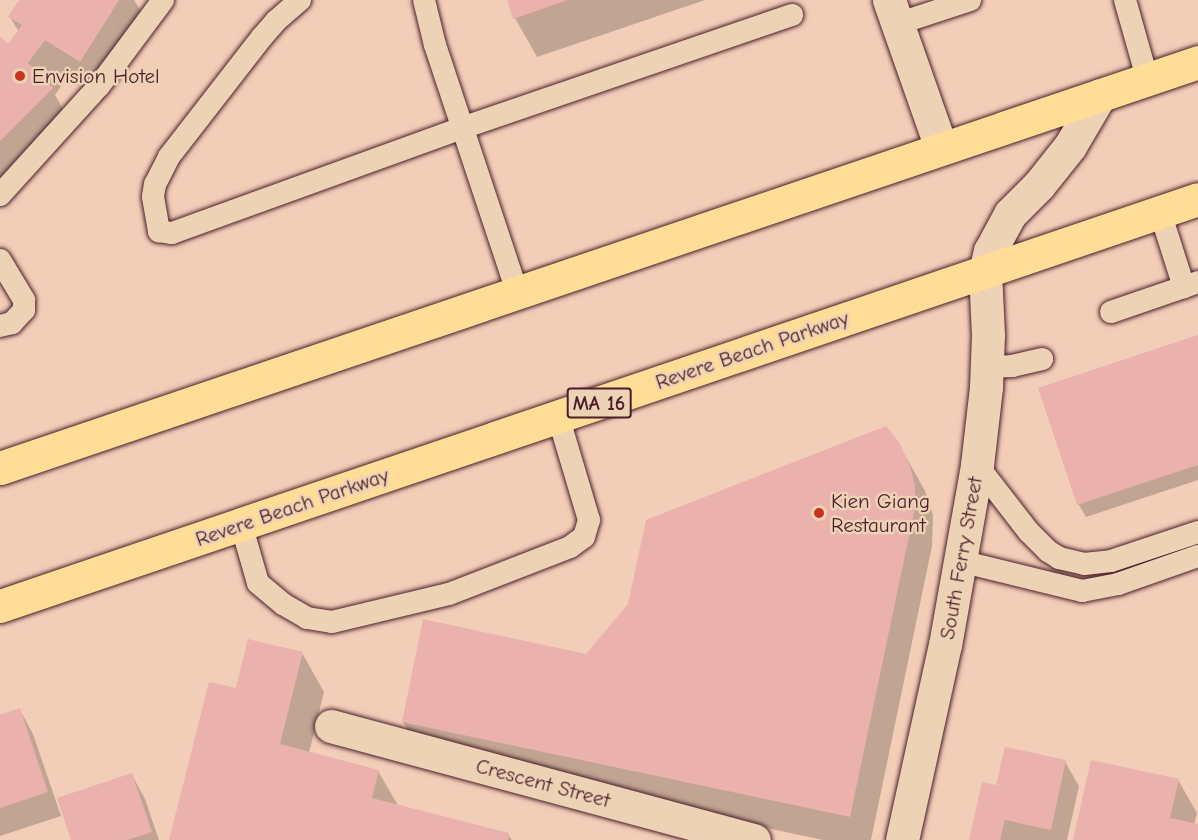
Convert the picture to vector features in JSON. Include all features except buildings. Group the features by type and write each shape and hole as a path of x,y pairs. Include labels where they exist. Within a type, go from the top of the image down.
{"highway":[{"path":"0,468 1198,62"},
{"name":"Revere Beach Parkway","path":"0,606 1198,199"}],"street":[{"path":"897,8 941,148"},
{"name":"South Ferry Street","path":"902,840 945,645 977,465 987,367 985,272 990,251 1004,223 1070,146 1100,95"},
{"name":"Crescent Street","path":"331,726 754,840"}],"lane":[{"path":"0,195 99,86 163,0"},
{"path":"300,0 262,37 169,157 154,184 153,197 159,231 172,233 462,128 792,15"},
{"path":"424,0 435,45 517,292"},
{"path":"897,8 970,0"},
{"path":"1125,4 1147,78"},
{"path":"1111,312 1191,285 1160,212"},
{"path":"0,260 24,300 24,310 12,322 0,326"},
{"path":"987,367 1012,366 1042,359"},
{"path":"241,524 258,583 283,604 307,618 332,622 450,594 570,547 584,537 589,520 558,416"},
{"path":"977,465 1029,532 1048,551 1059,558 1084,564 1111,561 1198,532"},
{"path":"960,561 1082,591 1134,578 1198,556"}],"place":[{"name":"Envision Hotel","path":"20,76"},
{"name":"Kien Giang Restaurant","path":"819,513"}]}
